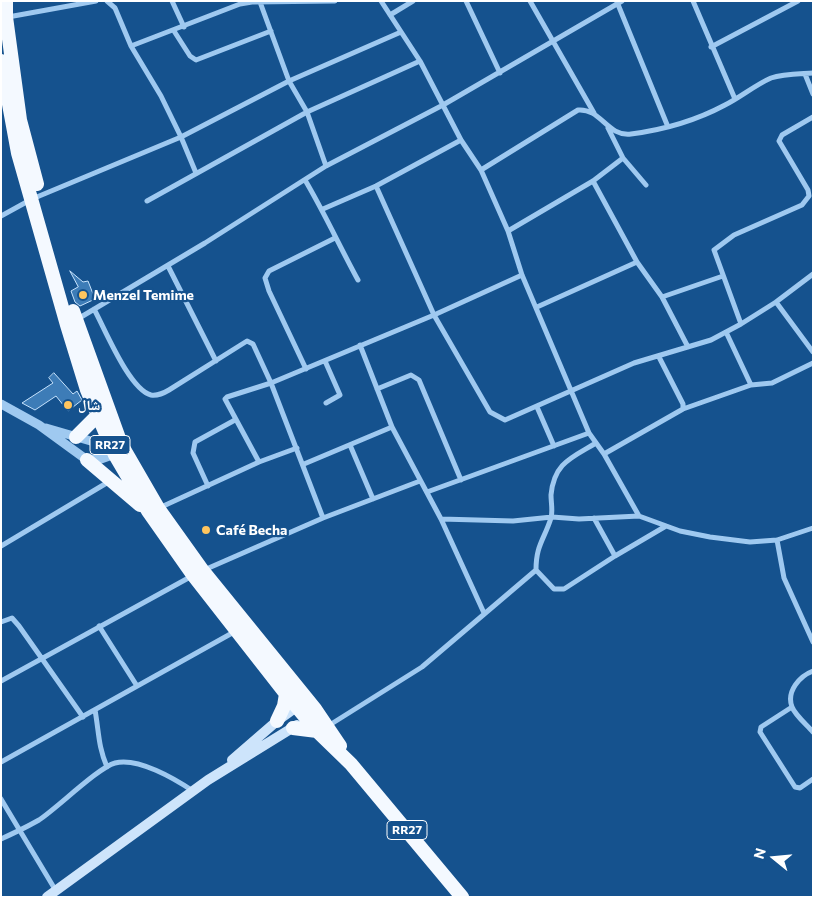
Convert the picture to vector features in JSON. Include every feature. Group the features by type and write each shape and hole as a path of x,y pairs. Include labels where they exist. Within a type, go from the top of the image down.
{"highway":[{"name":"RR27","path":"6,1 4,18 20,120 36,197"},
{"name":"RR27","path":"1,60 11,123 36,197 71,322 87,390 98,415 153,510 237,630 286,694 306,708"},
{"name":"RR27","path":"71,322 118,449"},
{"path":"76,437 98,415"},
{"path":"87,460 153,510"},
{"name":"RR27","path":"198,573 351,764 462,897"},
{"path":"277,720 284,706 286,694"},
{"path":"293,728 323,729"}],"main road":[{"path":"52,894 194,791 277,720 306,708"},
{"path":"208,780 293,728 306,708"}],"street":[{"path":"4,18 96,1"},
{"path":"107,1 115,8 131,46 161,96 196,173"},
{"path":"172,1 184,27"},
{"path":"131,46 240,4 252,2 335,1"},
{"path":"381,1 420,61 461,140 481,170 508,231 522,274 589,433 604,454 639,516"},
{"path":"390,15 413,1"},
{"path":"466,1 500,73"},
{"path":"530,1 594,113 608,128 623,158 646,185"},
{"path":"693,1 711,47 735,99"},
{"path":"711,47 798,1"},
{"path":"260,2 289,81 307,112 326,166"},
{"path":"71,322 168,266 326,166 443,105 553,43 619,2 668,127"},
{"path":"174,31 190,56 196,60 271,31"},
{"path":"1,216 36,197 181,138 289,81 401,32"},
{"path":"147,201 307,112 420,61"},
{"path":"608,128 628,134 668,127 702,115 773,78 813,73"},
{"path":"805,74 813,94"},
{"path":"481,170 578,110 594,113"},
{"path":"742,324 714,254 716,246 734,235 802,205 806,201 809,196 808,190 780,138 813,117"},
{"path":"323,209 376,186 461,140"},
{"path":"508,231 593,181 623,158"},
{"path":"305,180 323,209 335,238 358,280"},
{"path":"593,181 637,262 662,297 688,347"},
{"path":"376,186 434,315 490,412 505,420 634,362 659,357 726,332 776,302 813,274"},
{"path":"306,369 269,291 265,278 269,271 335,238"},
{"path":"537,307 637,262"},
{"path":"168,266 216,361"},
{"path":"259,462 226,402 227,397 271,383 306,369 434,315 522,274"},
{"path":"662,297 723,276"},
{"path":"776,302 813,352"},
{"path":"94,309 133,382 151,395 161,395 247,341 251,342 271,383 304,464 323,518"},
{"path":"726,332 751,385"},
{"path":"360,345 392,427 441,518 484,614"},
{"path":"659,357 683,409"},
{"path":"325,360 340,395 326,403"},
{"path":"604,454 683,409 751,385 772,383 813,362"},
{"path":"377,389 411,375 419,380 461,480"},
{"path":"2,405 39,425 87,460 95,460 118,449"},
{"path":"537,407 554,446"},
{"path":"208,486 192,452 195,442 235,420"},
{"path":"39,425 118,449"},
{"path":"304,464 392,427"},
{"path":"427,492 589,433"},
{"path":"596,443 565,461 554,476 551,496 552,517 536,552 536,570 554,589 564,589 614,556 666,526"},
{"path":"350,445 373,499"},
{"path":"153,510 259,462 297,448"},
{"path":"1,546 111,480"},
{"path":"1,681 198,573 323,518 420,481"},
{"path":"441,518 513,520 552,517 639,516 666,526 710,537 750,542 777,540 813,528"},
{"path":"594,518 614,556"},
{"path":"777,540 784,578 813,642"},
{"path":"323,729 422,667 536,570"},
{"path":"1,622 9,618 13,620 83,717"},
{"path":"99,626 137,686"},
{"path":"1,762 237,630"},
{"path":"813,671 798,680 794,686 792,707 813,732"},
{"path":"792,707 761,727 760,732 795,787 800,788 813,779"},
{"path":"95,710 98,726 98,743 107,767"},
{"path":"1,839 39,820 113,763 129,763 175,779 194,791"},
{"path":"1,799 52,894"}],"building":[{"name":"Menzel Temime","path":"70,271 83,282 88,281 95,299 80,306 75,302 71,291 78,287"},
{"path":"54,373 73,394 77,391 82,400 68,411 56,396 35,410 22,403 53,383 49,378"}],"place":[{"name":"Menzel Temime","path":"83,295"},
{"name":"شال","path":"68,405"},
{"name":"Café Becha","path":"206,530"}]}
